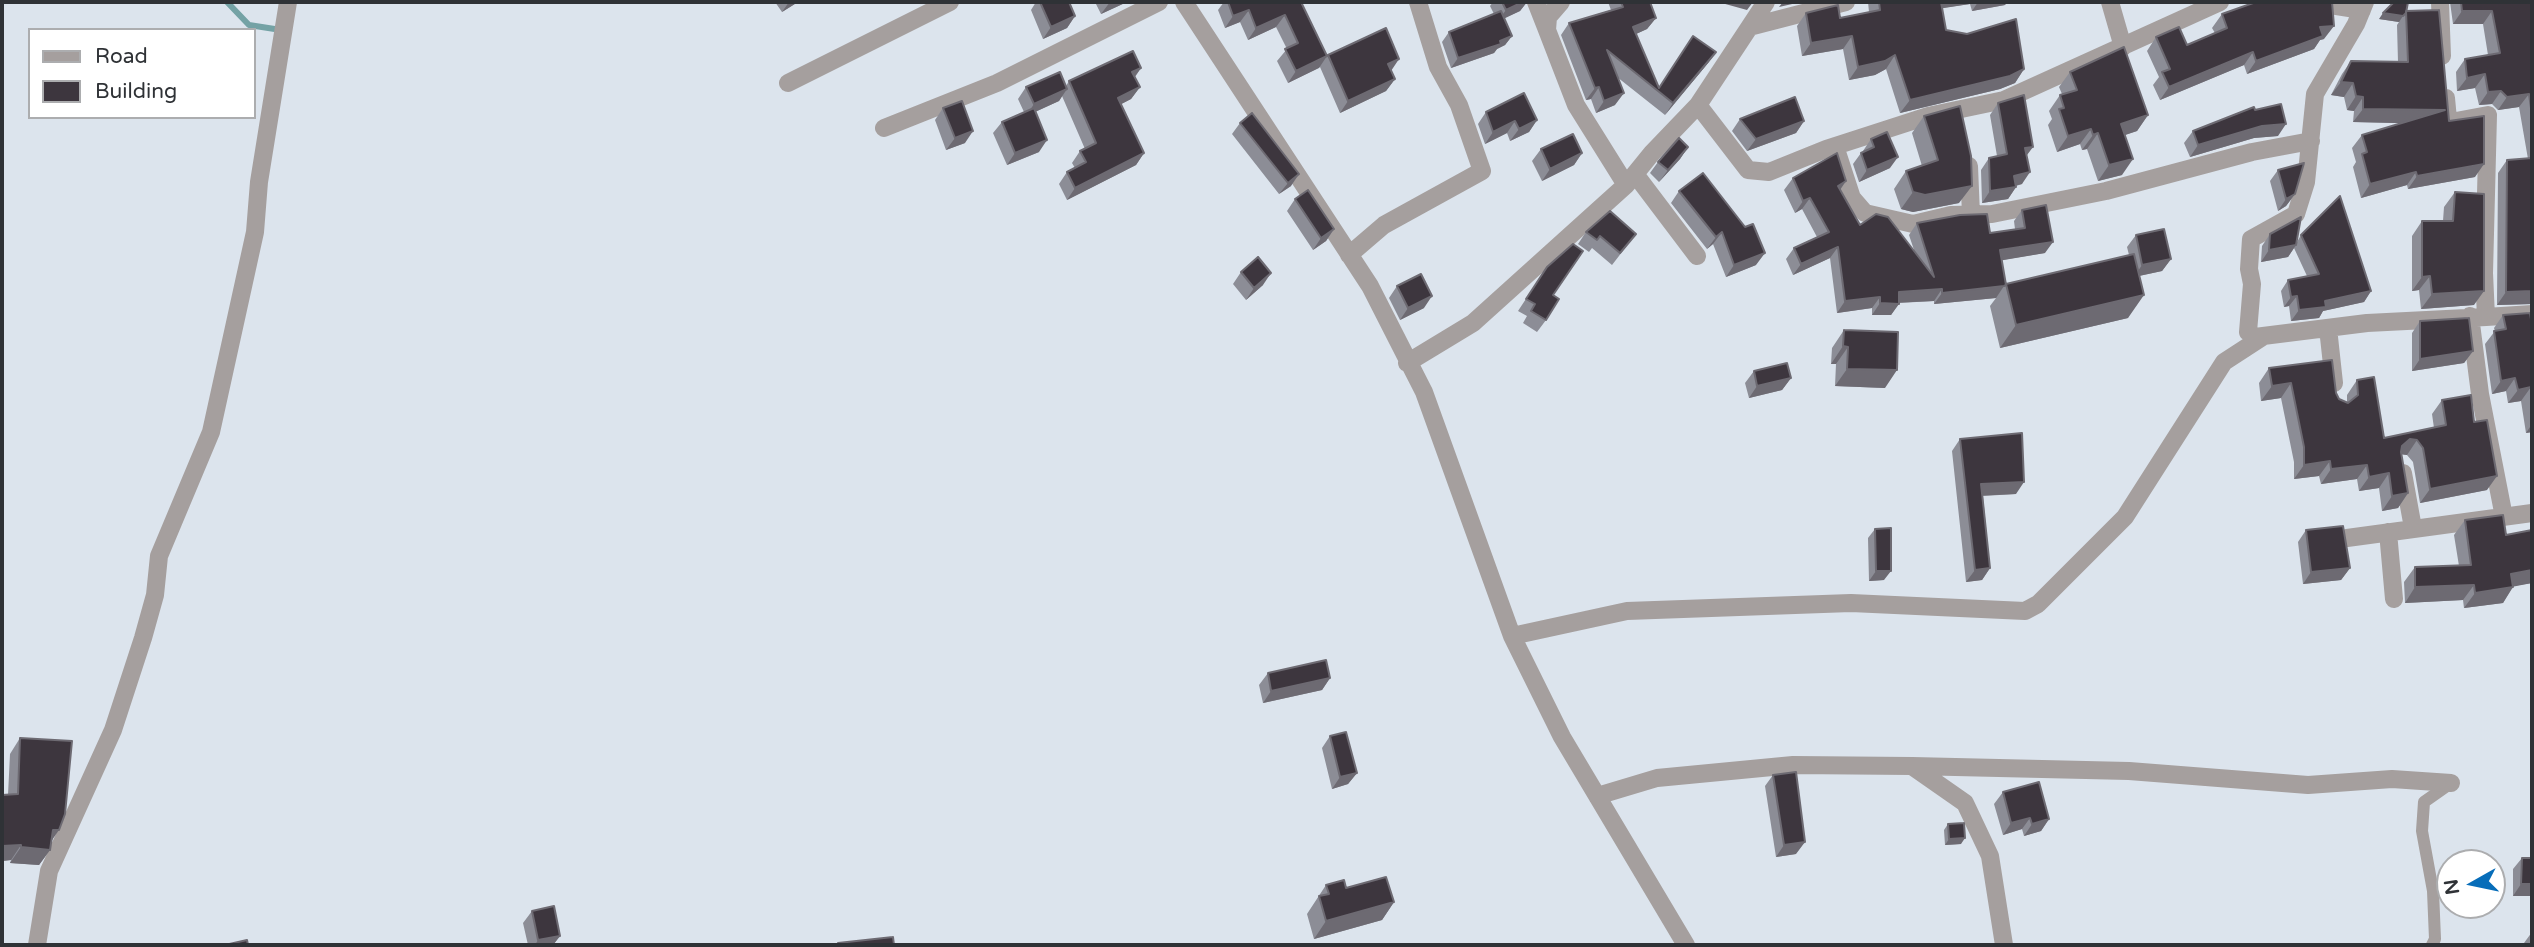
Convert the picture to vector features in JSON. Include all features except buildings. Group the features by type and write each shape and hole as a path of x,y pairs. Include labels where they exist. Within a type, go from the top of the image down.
{"street":[{"path":"37,945 49,871 113,730 155,595 159,556 211,432 255,232 260,182 288,2"},
{"path":"788,83 950,2"},
{"path":"884,128 997,83 1159,2"},
{"path":"1184,2 1370,286 1424,392 1512,636 1562,737 1686,945"},
{"path":"1349,255 1384,225 1482,171 1459,105 1438,67 1418,2"},
{"path":"1536,2 1576,105 1630,180 1697,256"},
{"path":"1547,30 1548,18 1561,2"},
{"path":"1407,363 1473,323 1630,180 1698,105 1753,26 1766,2"},
{"path":"1753,26 1846,2"},
{"path":"2110,2 2123,47"},
{"path":"1698,105 1748,170 1769,172 1835,146 1958,116 2004,100 2220,2"},
{"path":"2311,2 2364,6 2315,94 2306,182 2296,214 2251,240 2249,269 2252,284 2248,332 2255,337 2328,328 2532,314"},
{"path":"2440,2 2448,119 2456,121 2488,115 2484,273 2478,317 2480,394 2504,517"},
{"path":"1835,146 1852,198 1865,214 1913,224 1951,215 1992,214 2106,191 2252,152 2311,141"},
{"path":"1965,147 1970,172 1971,215"},
{"path":"2328,328 2337,406"},
{"path":"1512,636 1627,611 1851,603 2025,611 2038,604 2124,517 2224,362 2264,336"},
{"path":"2402,465 2413,528"},
{"path":"2347,538 2532,513"},
{"path":"2388,532 2394,599"},
{"path":"1597,796 1657,778 1793,765 2129,771 2308,785 2392,779 2451,783"},
{"path":"1912,766 1965,803 1990,856 2004,945"}],"lane":[{"path":"2432,945 2435,939 2433,891 2422,831 2424,802 2451,783"}],"waterway":[{"path":"227,2 249,25 281,30"}]}
